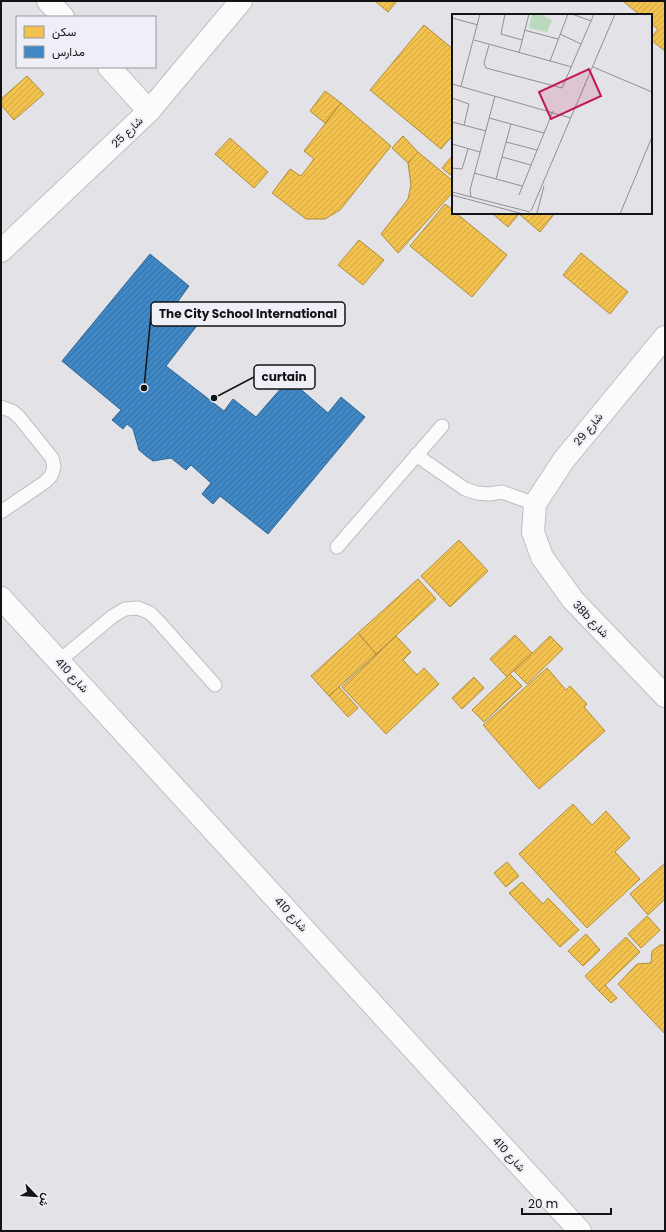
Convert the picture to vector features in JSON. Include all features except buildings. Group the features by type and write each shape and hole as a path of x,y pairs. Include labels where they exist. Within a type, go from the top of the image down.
{"street":[{"path":"48,1 62,16"},
{"name":"شارع 25","path":"1,251 149,110 241,1"},
{"path":"110,68 149,110"},
{"name":"شارع 29","path":"532,532 535,504 562,461 665,337"},
{"name":"38b شارع","path":"532,532 542,557 573,600 665,696"},
{"name":"شارع 410","path":"1,598 580,1231"}],"lane":[{"path":"1,407 12,411 52,458 54,467 51,476 44,482 4,512 1,512"},
{"path":"337,547 442,426"},
{"path":"416,455 465,489 477,493 489,494 502,492 535,504"},
{"path":"59,661 113,616 125,609 138,608 150,613 215,685"}],"place":[{"name":"The City School International","path":"144,388"},
{"name":"curtain","path":"214,398"}]}
